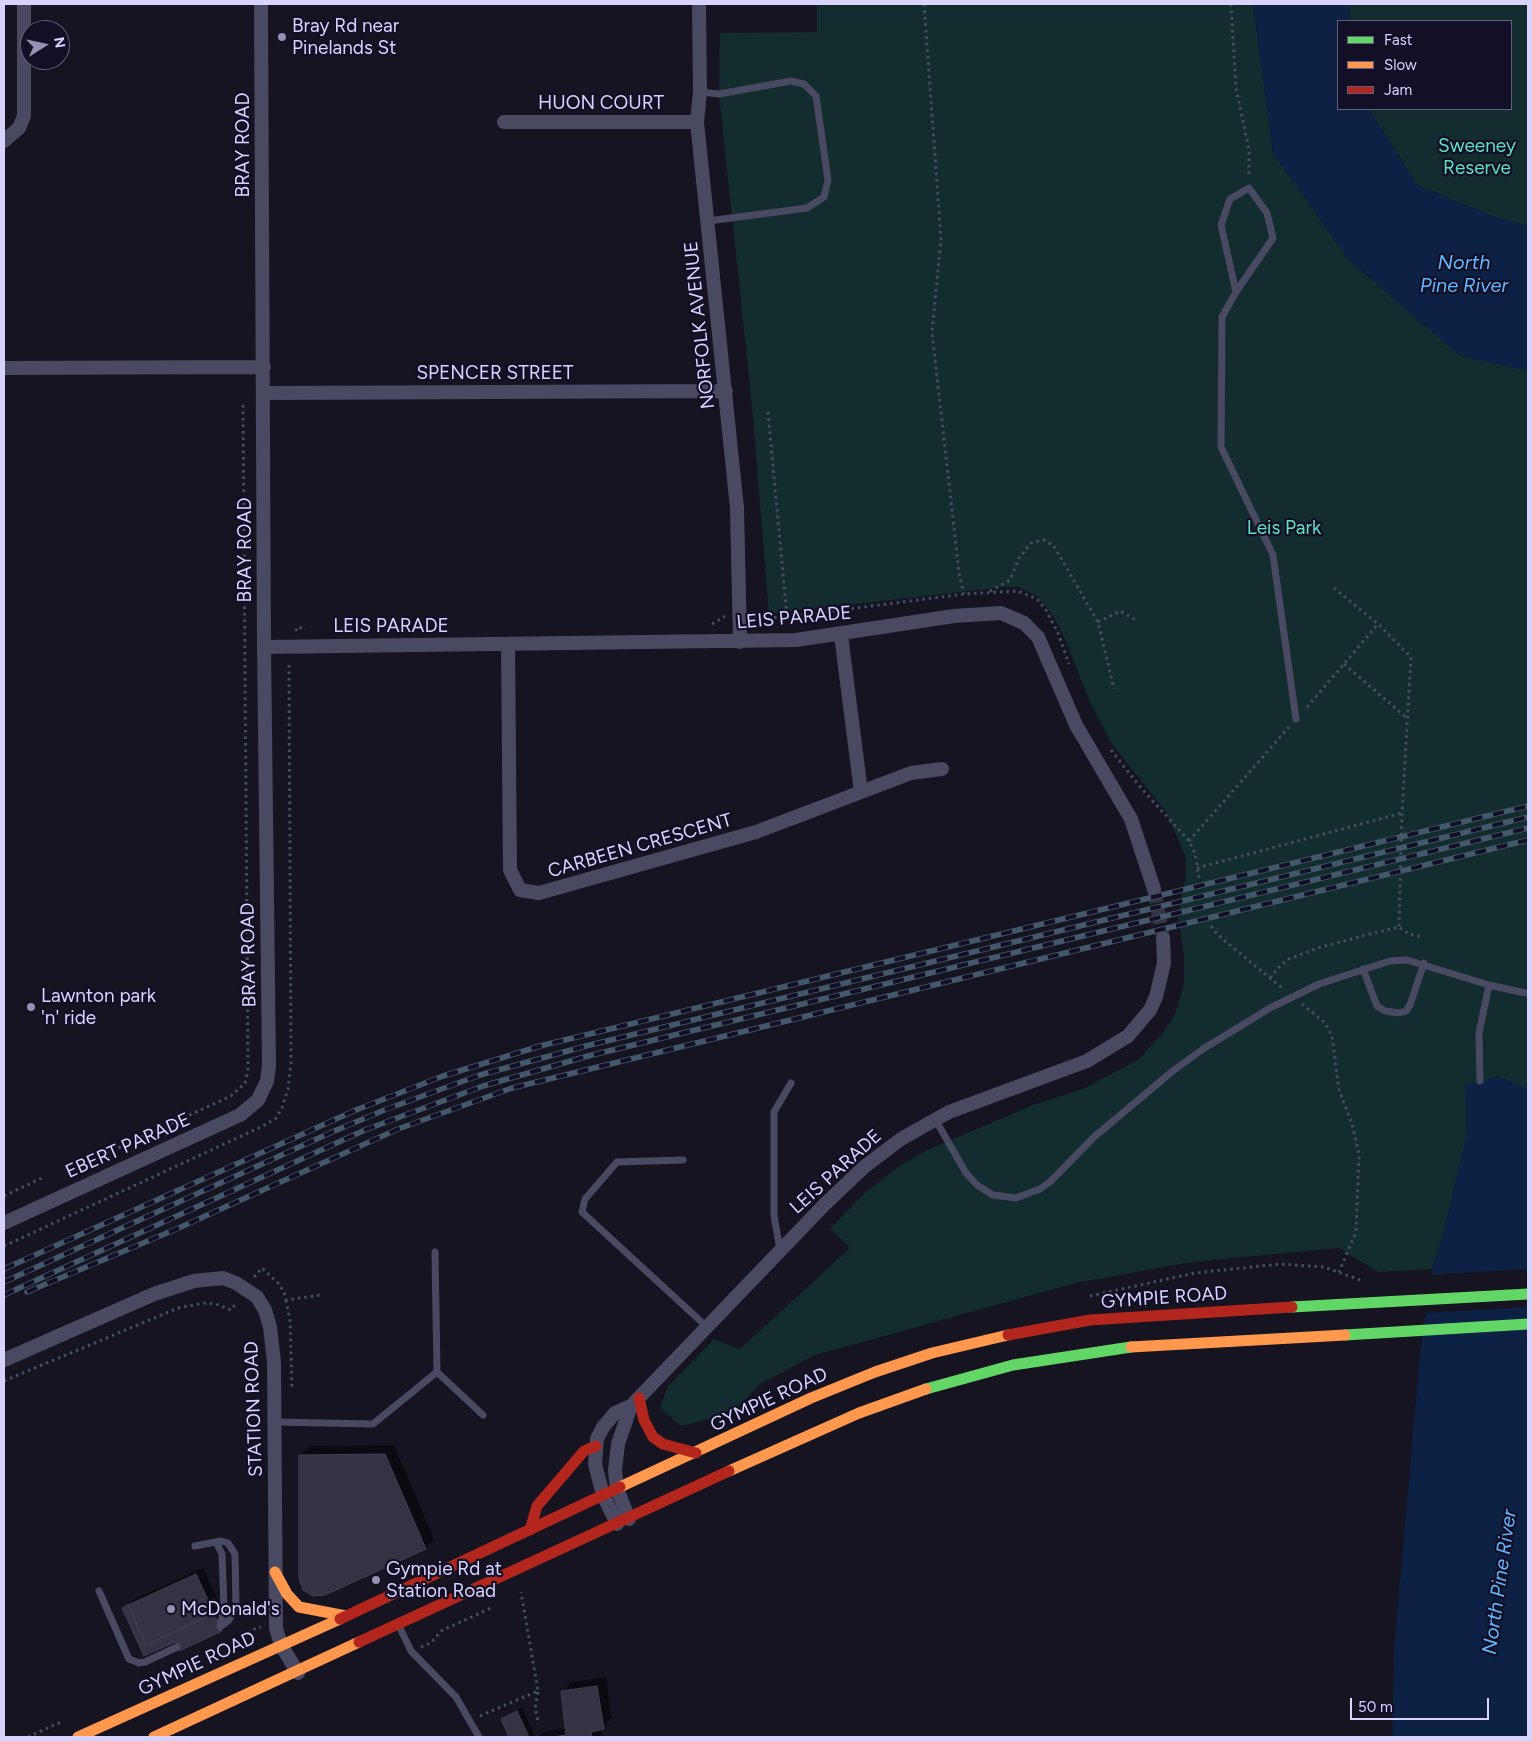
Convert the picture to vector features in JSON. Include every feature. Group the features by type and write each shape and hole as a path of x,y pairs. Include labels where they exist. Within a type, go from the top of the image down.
{"highway":[{"name":"GYMPIE ROAD","path":"78,1737 346,1616 603,1495 857,1379 932,1353 1046,1327 1126,1317 1528,1294"},
{"path":"154,1737 859,1413 899,1397 975,1374 1050,1358 1116,1348 1528,1324"},
{"path":"635,1402 653,1436 663,1444 696,1453"},
{"path":"530,1530 537,1506 584,1451 596,1446"},
{"path":"275,1572 287,1594 299,1607 346,1616"}],"street":[{"path":"4,141 19,128 24,116 24,4"},
{"name":"BRAY ROAD","path":"261,4 264,647 269,1066 262,1094"},
{"name":"NORFOLK AVENUE","path":"699,4 700,92 697,122 737,508 740,642"},
{"name":"HUON COURT","path":"504,122 697,122"},
{"path":"4,368 264,367"},
{"name":"SPENCER STREET","path":"264,394 726,391"},
{"name":"LEIS PARADE","path":"264,647 796,640 841,635 987,612 1008,615 1028,626 1038,637 1076,725 1131,819 1154,889"},
{"path":"841,635 861,792"},
{"name":"CARBEEN CRESCENT","path":"508,644 510,870 520,890 540,893 747,835 911,773 942,770"},
{"name":"LEIS PARADE","path":"623,1522 603,1495 596,1471 596,1446 600,1432 614,1413 635,1402 780,1250 864,1167 901,1139 935,1119 970,1104 1067,1070 1110,1049 1128,1036 1146,1016 1156,997 1164,963 1163,938"},
{"name":"EBERT PARADE","path":"4,1223 240,1115 253,1105 262,1094"},
{"name":"STATION ROAD","path":"4,1360 178,1285 194,1281 223,1278 245,1288 257,1297 265,1310 270,1327 274,1362 275,1616 281,1645 298,1672"},
{"name":"LEIS PARADE","path":"623,1522 617,1489 616,1453 635,1402"}],"lane":[{"path":"700,92 719,94 791,81 804,84 816,96 828,180 824,197 806,208 708,221"},
{"path":"1236,292 1221,225 1230,199 1249,188 1267,213 1273,238 1236,292 1222,317 1221,447 1273,555 1296,719"},
{"path":"935,1119 966,1173 977,1185 993,1195 1001,1197 1024,1196 1050,1182 1094,1137 1137,1099 1203,1049 1285,1000 1319,984 1363,969 1398,960 1424,963 1489,985 1525,993"},
{"path":"1363,969 1378,1006 1385,1011 1399,1014 1406,1011 1410,1005 1424,963"},
{"path":"1480,1081 1479,1033 1489,985"},
{"path":"780,1250 774,1216 774,1112 791,1083"},
{"path":"683,1160 616,1162 585,1199 582,1212 706,1327"},
{"path":"435,1252 437,1372 483,1415"},
{"path":"275,1422 373,1424 437,1372"},
{"path":"195,1546 216,1542 228,1543 232,1548 236,1567 236,1605 229,1620 220,1627 224,1608 222,1554 216,1542"},
{"path":"99,1591 129,1659 139,1663 145,1662 177,1647"},
{"path":"398,1626 412,1651 456,1697 471,1720 479,1737"}],"path":[{"path":"924,4 941,239 932,332 959,573 964,594"},
{"path":"1231,4 1236,88 1248,150 1249,188"},
{"path":"64,1168 79,1166 231,1096 245,1083 248,1060 243,404"},
{"path":"768,412 787,617"},
{"path":"989,592 1010,580 1019,558 1031,543 1044,540 1054,546 1098,622 1114,689"},
{"path":"1334,588 1378,624 1411,656 1402,813 1399,927"},
{"path":"705,628 722,616 740,615 750,612 759,618 787,617 964,594 1018,591 1037,599 1046,610 1058,632 1070,668"},
{"path":"1098,622 1120,611 1138,621"},
{"path":"1189,841 1378,624"},
{"path":"4,1246 263,1126 276,1118 282,1108 288,1089 291,1064 287,671 291,646 297,627 310,630"},
{"path":"1344,664 1408,719"},
{"path":"1108,745 1141,788 1189,841 1195,853 1199,878"},
{"path":"1197,868 1402,813"},
{"path":"1211,926 1218,936 1283,989"},
{"path":"1270,978 1283,963 1318,948 1399,927 1409,934 1423,937"},
{"path":"1302,1004 1325,1023 1332,1036 1339,1090 1352,1124 1359,1154 1356,1232 1339,1272"},
{"path":"4,1196 44,1177"},
{"path":"4,1381 178,1308 204,1303 216,1304 232,1310 245,1288 262,1268 278,1283 284,1292 286,1300 321,1295"},
{"path":"513,1596 530,1587"},
{"path":"521,1592 538,1691 535,1708 539,1724"},
{"path":"412,1651 431,1643 440,1631 496,1605"},
{"path":"471,1720 538,1691"}],"green space":[{"name":"Leis Park","path":"817,4 1253,4 1273,153 1349,260 1459,355 1528,371 1528,1089 1499,1077 1466,1085 1467,1134 1444,1231 1432,1269 1378,1272 1339,1248 1192,1262 1076,1283 815,1355 760,1384 738,1407 705,1420 681,1426 660,1408 668,1386 714,1339 740,1349 850,1248 830,1229 866,1192 898,1167 925,1151 1033,1105 1083,1089 1139,1059 1166,1029 1176,1012 1184,983 1184,955 1178,917 1185,881 1186,858 1166,812 1111,743 1090,702 1065,639 1054,617 1037,596 1018,587 1004,587 769,614 752,405 719,94 720,33 817,32"},
{"name":"Sweeney Reserve","path":"1349,4 1528,4 1528,226 1494,217 1417,185 1370,110 1512,110 1512,20 1350,20"}],"water":[{"name":"North Pine River","path":"1253,4 1349,4 1350,20 1337,20 1337,110 1370,110 1417,185 1494,217 1528,226 1528,371 1459,355 1349,260 1273,153"},
{"name":"North Pine River","path":"1499,1077 1528,1089 1528,1737 1392,1737 1394,1651 1419,1365 1432,1269 1444,1231 1467,1134 1465,1085"}],"pier":[{"path":"1528,1269 1528,1307 1423,1313 1428,1275"}],"building":[{"path":"385,1454 426,1549 325,1595 313,1596 303,1590 299,1578 299,1455"},
{"name":"McDonald's","path":"196,1574 214,1613 146,1645 128,1605"},
{"path":"128,1605 146,1645 214,1613 222,1631 179,1651 175,1642 144,1656 122,1608"},
{"path":"597,1686 604,1729 591,1732 592,1737 553,1737 566,1735 561,1691"},
{"path":"517,1711 529,1737 509,1737 501,1719"}],"tunnel":[{"path":"1154,889 1163,938"}],"railway":[{"path":"4,1269 356,1110 443,1076 540,1046 1528,806"},
{"path":"4,1282 332,1132 387,1109 480,1075 586,1046 1528,817"},
{"path":"4,1295 365,1130 483,1086 588,1056 1528,828"},
{"path":"27,1292 181,1227 398,1129 512,1088 1528,840"}],"traffic: fast":[{"path":"1292,1307 1528,1294"},
{"path":"1345,1335 1528,1324"},
{"path":"926,1389 1013,1365 1131,1347"}],"traffic: slow":[{"path":"620,1487 811,1398 875,1372 932,1353 1008,1335"},
{"path":"1131,1347 1345,1335"},
{"path":"729,1471 859,1413 926,1389"},
{"path":"275,1572 287,1594 299,1607 346,1616"},
{"path":"78,1737 340,1619"},
{"path":"154,1737 359,1642"}],"traffic: jam":[{"path":"1008,1335 1090,1320 1292,1307"},
{"path":"639,1398 644,1420 653,1437 663,1444 696,1453"},
{"path":"530,1530 537,1506 584,1451 596,1446"},
{"path":"359,1642 729,1471"},
{"path":"340,1619 620,1487"}],"place":[{"name":"Bray Rd near Pinelands St","path":"282,37"},
{"name":"Lawnton park 'n' ride","path":"31,1007"},
{"name":"Gympie Rd at Station Road","path":"376,1580"},
{"name":"McDonald's","path":"171,1609"}]}
